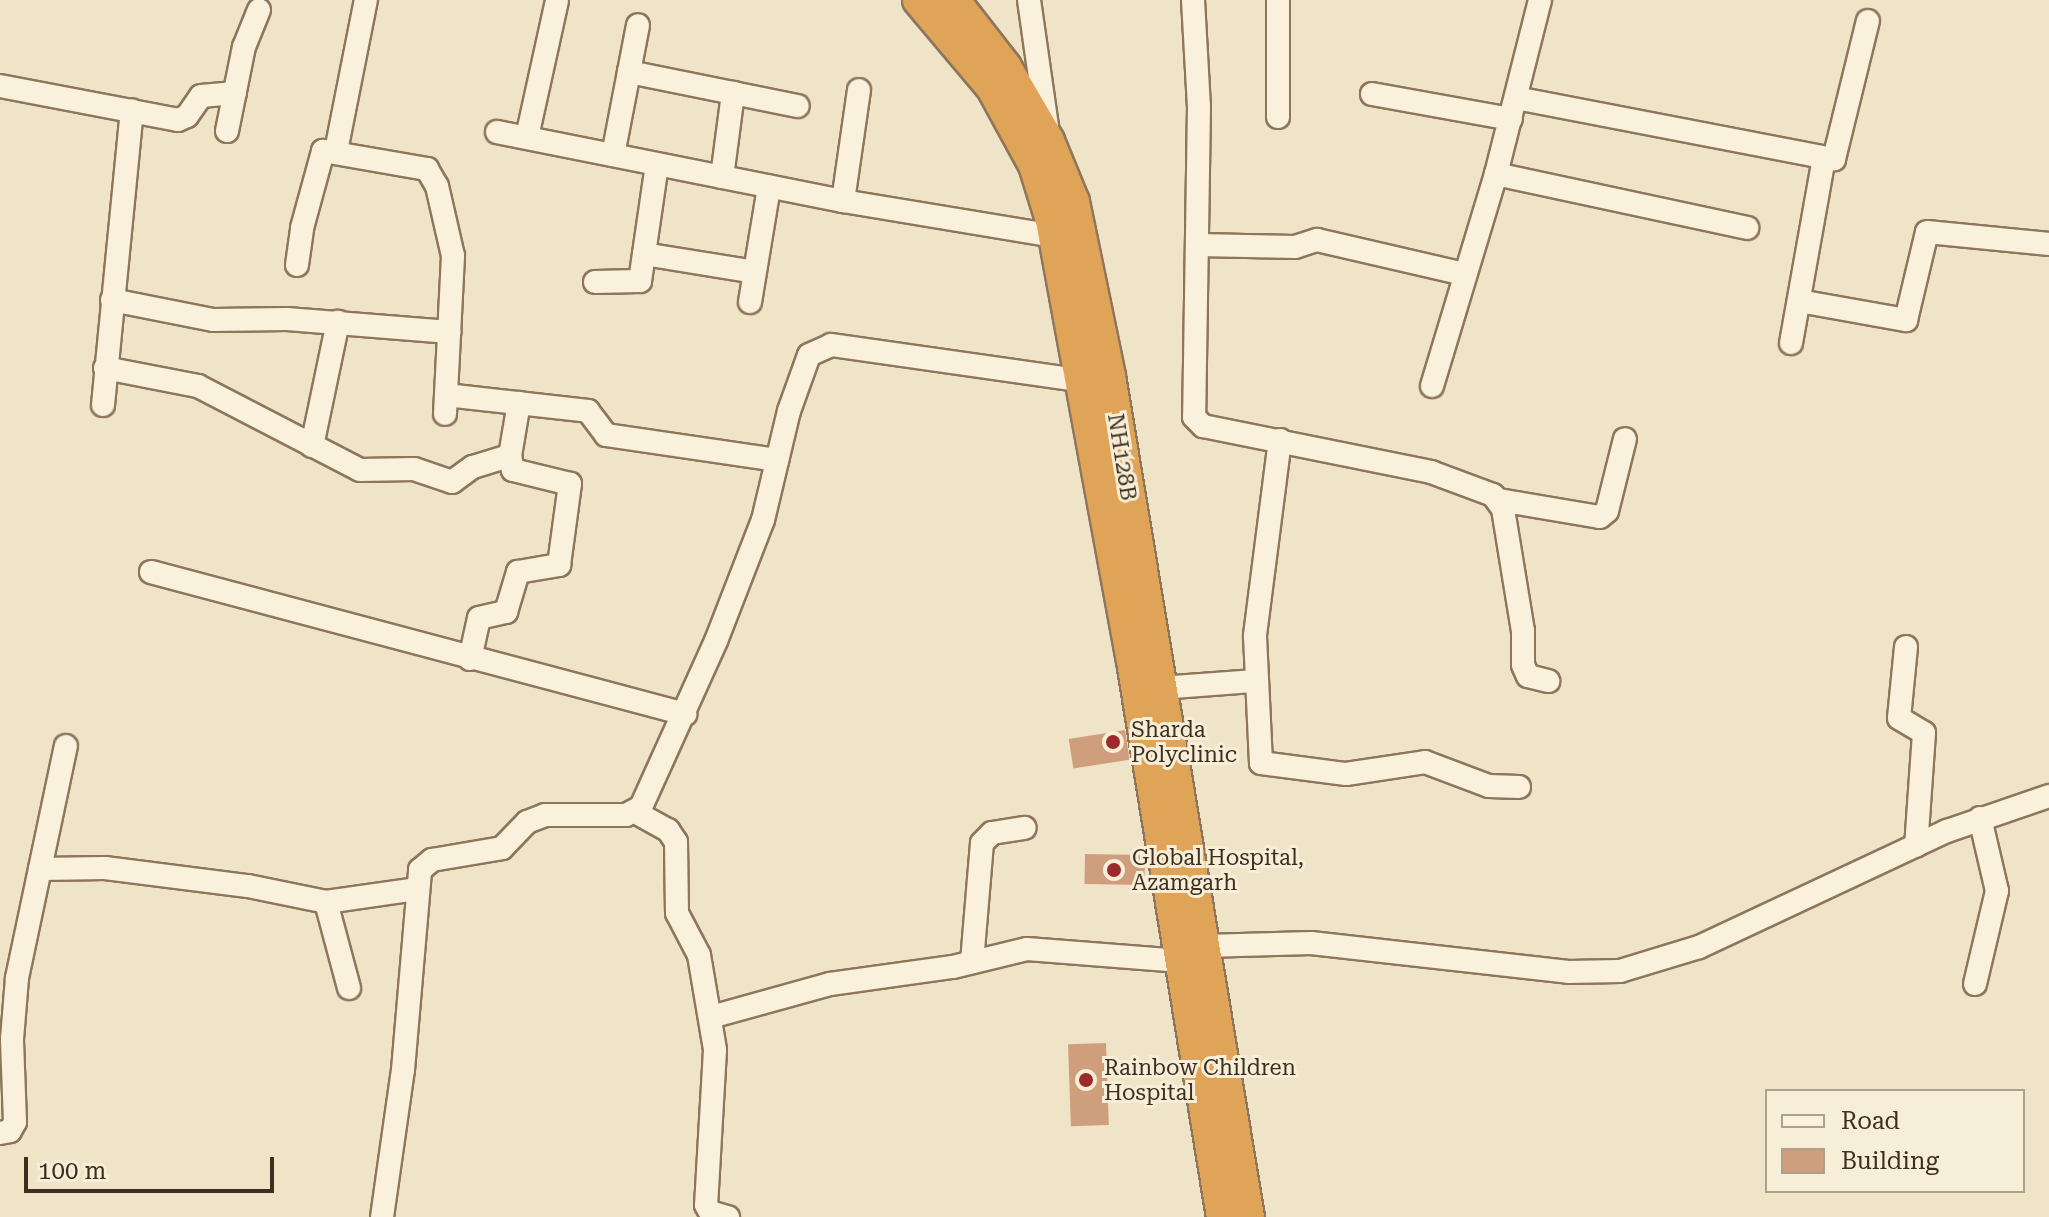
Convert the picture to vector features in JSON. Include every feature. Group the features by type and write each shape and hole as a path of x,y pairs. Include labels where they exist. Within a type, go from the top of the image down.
{"highway":[{"path":"919,0 993,88 1042,153 1055,236 1192,954 1248,1217"},
{"name":"NH128B","path":"953,0 1005,67 1042,153 1073,202 1161,688 1192,954"},
{"path":"1192,954 1223,1217"}],"street":[{"path":"336,151 366,0"},
{"path":"527,137 557,0"},
{"path":"1029,0 1042,153"},
{"path":"1193,0 1198,245 1194,417 1203,426 1431,472 1499,500 1600,517 1625,439"},
{"path":"1278,0 1278,117"},
{"path":"1432,386 1496,174 1540,0"},
{"path":"227,131 244,47 259,10"},
{"path":"1372,94 1513,108 1824,158 1838,155 1868,21"},
{"path":"613,155 638,25"},
{"path":"629,72 798,106"},
{"path":"0,86 178,120 187,116 201,96 235,93"},
{"path":"843,201 859,90"},
{"path":"722,177 733,93"},
{"path":"103,405 132,110"},
{"path":"497,132 843,201 1055,236"},
{"path":"297,265 322,154 336,151 419,164 432,176 452,243 446,405 519,403 588,411 606,435 777,460"},
{"path":"1791,343 1824,158"},
{"path":"595,282 636,284 644,254 657,165"},
{"path":"1496,174 1747,228"},
{"path":"750,302 769,187"},
{"path":"1799,301 1906,320 1927,232 2049,244"},
{"path":"1198,245 1301,247 1317,240 1464,274"},
{"path":"644,254 755,272"},
{"path":"112,300 213,320 338,322 449,332"},
{"path":"312,446 338,322"},
{"path":"635,812 646,798 685,714 763,520 777,460 809,355 822,346 1083,381"},
{"path":"105,368 198,386 360,470 414,469 444,482 510,456"},
{"path":"470,659 479,618 506,612 518,572 559,565 570,484 513,470 510,456 519,403"},
{"path":"1280,440 1255,636 1258,757 1265,766 1346,774 1425,762 1489,786 1519,787"},
{"path":"1499,500 1522,622 1523,665 1528,676 1548,681"},
{"path":"151,572 685,714"},
{"path":"1906,647 1899,718 1924,733 1916,846"},
{"path":"1161,688 1255,681"},
{"path":"0,1133 10,1131 15,1122 14,1007 66,746"},
{"path":"711,1017 830,984 972,962 1039,948 1192,954 1299,942 1568,972 1620,971 1699,947 1980,818 2049,796"},
{"path":"382,1217 403,1070 416,889 425,863 502,848 535,818 635,812 673,835 677,913 699,955 711,1017 715,1068 706,1205 710,1212 728,1217"},
{"path":"1975,984 1997,891 1980,818"},
{"path":"972,962 982,843 992,833 1025,828"},
{"path":"40,869 105,868 248,886 326,902 416,889"},
{"path":"326,902 349,988"}],"building":[{"path":"1125,730 1130,760 1073,769 1069,739"},
{"path":"1085,854 1145,855 1144,885 1084,884"},
{"path":"1106,1043 1109,1125 1071,1126 1068,1044"}],"place":[{"name":"Sharda Polyclinic","path":"1113,742"},
{"name":"Global Hospital, Azamgarh","path":"1114,870"},
{"name":"Rainbow Children Hospital","path":"1086,1080"}]}
